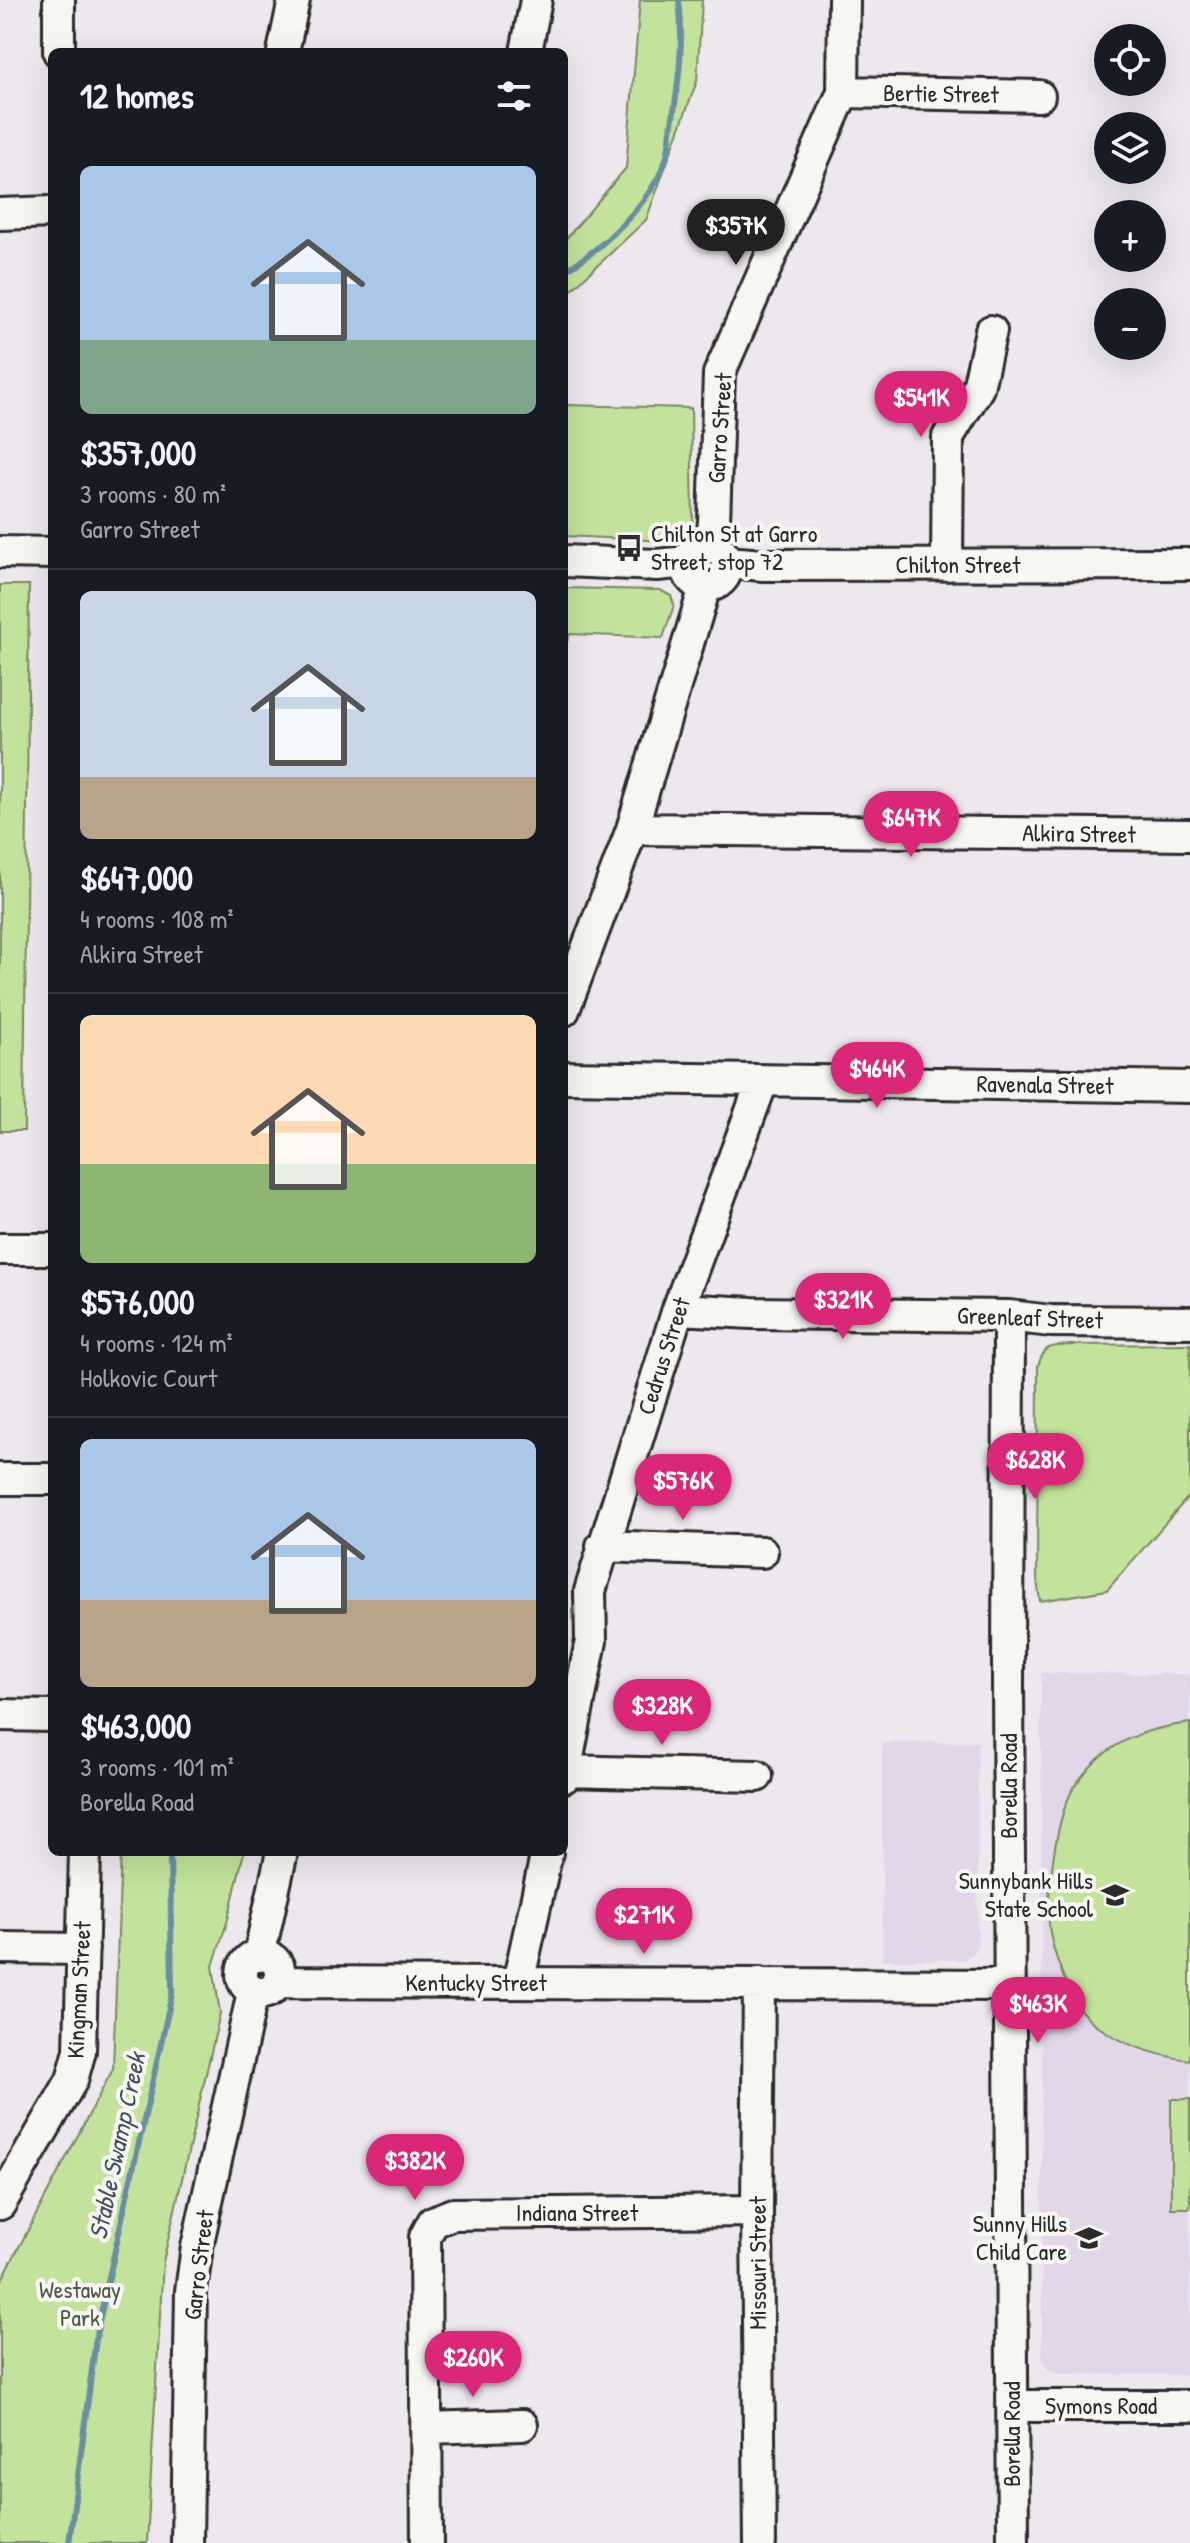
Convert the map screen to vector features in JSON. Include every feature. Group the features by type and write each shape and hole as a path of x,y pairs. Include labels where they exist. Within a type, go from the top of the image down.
{"street":[{"path":"59,0 59,48"},
{"path":"284,48 294,0"},
{"path":"527,48 536,0"},
{"name":"Garro Street","path":"568,999 632,829 702,597 714,522 719,374 843,92 844,0"},
{"name":"Bertie Street","path":"843,92 1039,96"},
{"path":"0,214 48,212"},
{"path":"947,565 948,437 978,388 991,331"},
{"path":"0,552 48,553"},
{"name":"Chilton Street","path":"568,561 657,565 1190,564"},
{"name":"Alkira Street","path":"632,829 1190,835"},
{"name":"Ravenala Street","path":"568,1077 1190,1087"},
{"name":"Cedrus Street","path":"568,1759 591,1641 590,1591 602,1546 678,1309 762,1082"},
{"path":"0,1249 48,1249"},
{"name":"Greenleaf Street","path":"678,1309 752,1313 1009,1316 1051,1321 1190,1322"},
{"name":"Borella Road","path":"1009,1316 1013,2543"},
{"path":"0,1479 48,1479"},
{"path":"602,1546 762,1552"},
{"path":"0,1715 48,1716"},
{"path":"568,1774 757,1776"},
{"name":"Kingman Street","path":"0,2204 72,2080 80,2051 85,1856"},
{"path":"266,1987 280,1974 271,1959 259,1956 281,1856"},
{"path":"518,1983 546,1856"},
{"path":"0,1948 83,1949"},
{"name":"Kentucky Street","path":"266,1987 518,1983 1010,1985"},
{"name":"Missouri Street","path":"759,1983 757,2211 760,2543"},
{"name":"Garro Street","path":"187,2543 191,2291 197,2247 266,1987"},
{"name":"Indiana Street","path":"427,2543 425,2237 433,2222 453,2214 757,2211"},
{"name":"Symons Road","path":"1012,2406 1190,2406"},
{"path":"426,2428 522,2425"}],"shaded area":[{"name":"Sunnybank Hills State School","path":"1041,1673 1190,1674 1190,2375 1057,2374 1047,2369 1042,2359"},
{"path":"978,1742 978,1943 974,1953 964,1960 882,1960 882,1743"}],"green space":[{"path":"640,0 702,0 697,81 646,220 568,293 568,236 626,168"},
{"path":"568,405 691,408 693,523 667,541 568,536"},
{"path":"0,585 29,585 24,1131 0,1131"},
{"path":"568,588 660,590 671,596 674,605 663,638 570,634 568,639"},
{"path":"1190,1344 1190,1495 1107,1590 1040,1601 1037,1579 1038,1366 1045,1350 1063,1345"},
{"path":"1190,1723 1190,2060 1131,2045 1104,2031 1081,2011 1061,1971 1051,1938 1049,1906 1052,1865 1060,1825 1078,1781 1106,1752 1128,1739 1152,1730"},
{"name":"Westaway Park","path":"121,1856 243,1856 213,1966 220,2013 163,2262 147,2543 0,2543 0,2283 113,2069"},
{"path":"1171,2099 1190,2099 1190,2208 1171,2208"}],"waterway":[{"name":"Stable Swamp Creek","path":"568,268 594,251 624,223 650,191 666,159 679,77 679,0"},
{"name":"Stable Swamp Creek","path":"69,2543 97,2331 172,1994 170,1856"}],"place":[{"name":"Chilton St at Garro Street, stop 72","path":"629,548"},
{"name":"Sunnybank Hills State School","path":"1115,1895"},
{"name":"Sunny Hills Child Care","path":"1089,2238"}]}
